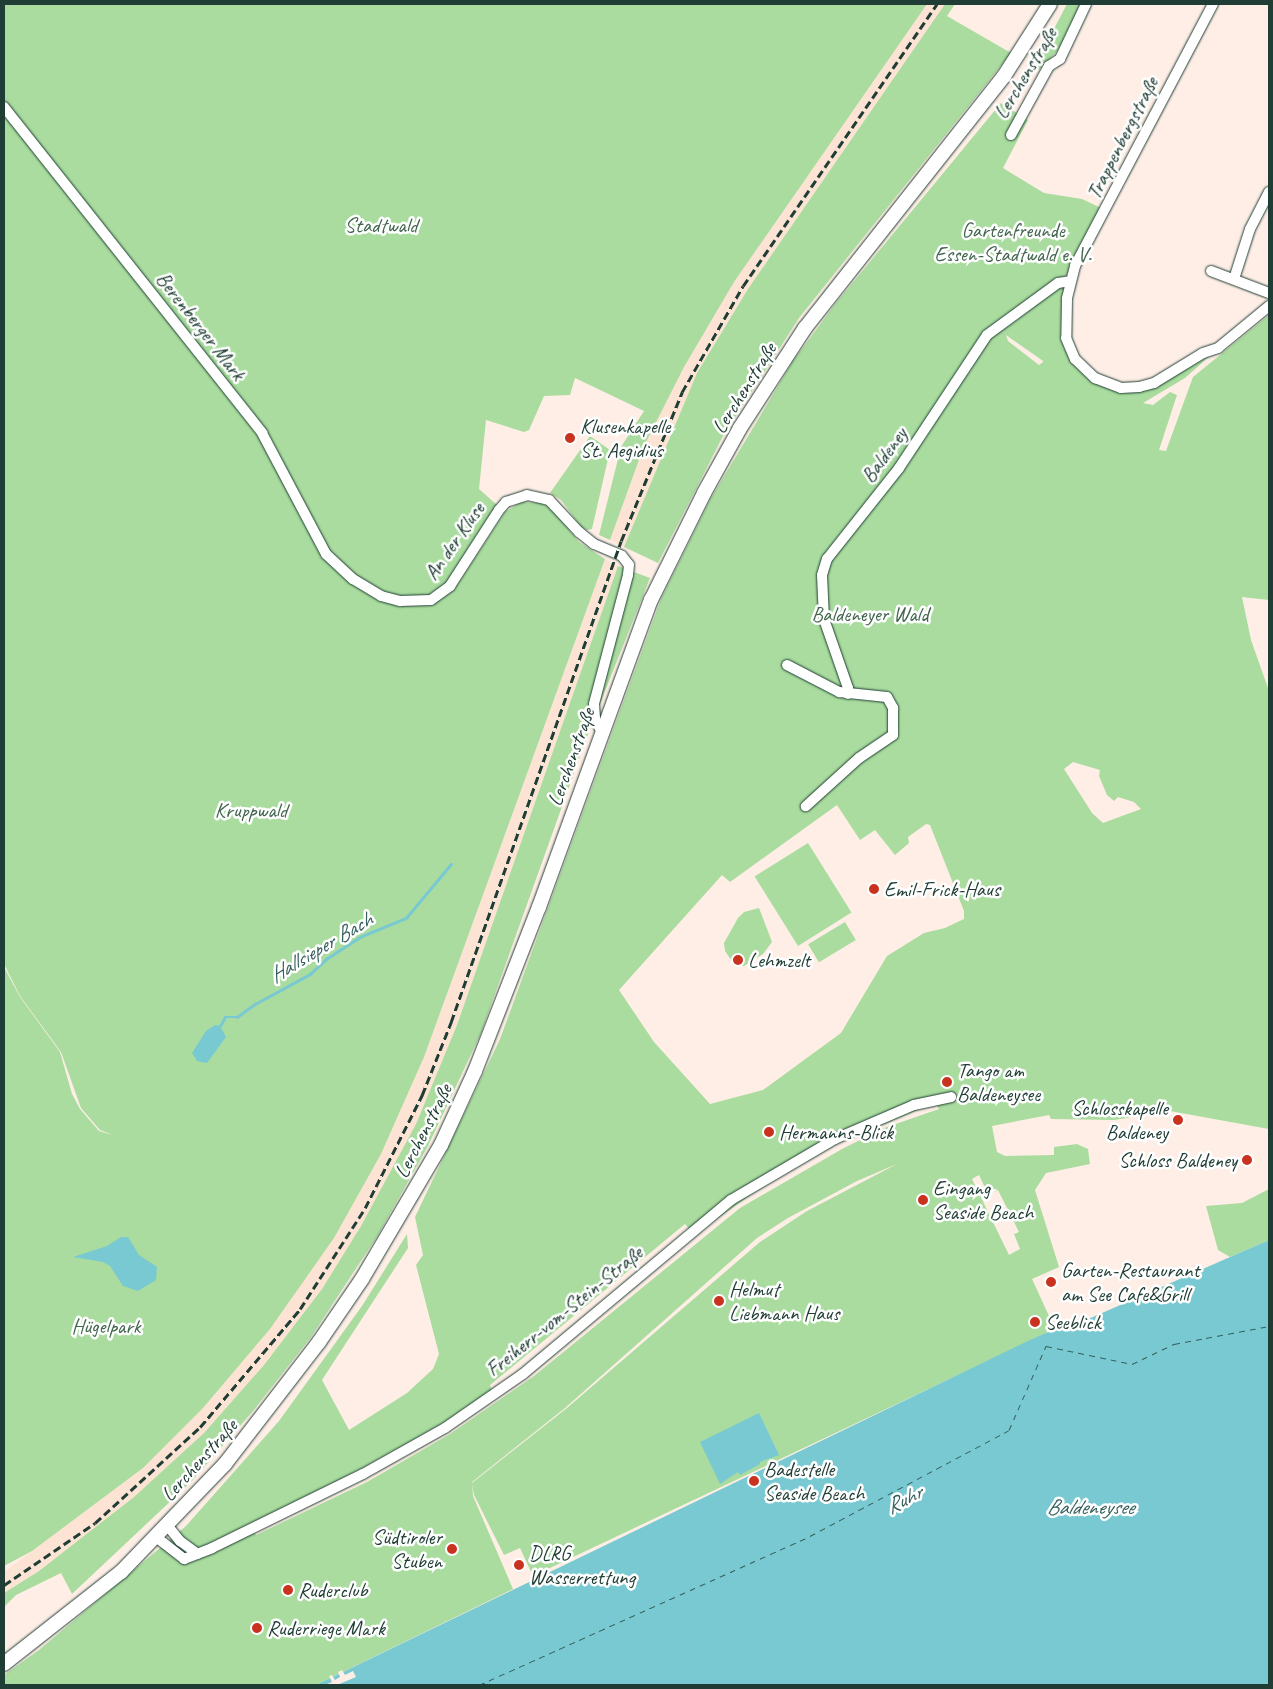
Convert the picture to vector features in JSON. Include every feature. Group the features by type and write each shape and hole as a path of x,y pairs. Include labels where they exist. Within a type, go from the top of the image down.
{"main road":[{"name":"Lerchenstraße","path":"156,1537 231,1456 319,1342 372,1263 441,1145 502,1006 601,731 651,600 704,493 740,428 817,312 1004,76 1050,4"},
{"path":"4,1664 121,1572 156,1537"}],"street":[{"name":"Lerchenstraße","path":"1011,135 1049,66 1060,60 1086,4"},
{"name":"Trappenbergstraße","path":"1213,4 1075,266 1070,281 1065,332 1071,353 1090,375 1122,388 1154,383 1203,353 1218,348 1269,306"},
{"name":"Berenberger Mark","path":"4,107 262,433 326,554 353,579"},
{"path":"1234,279 1250,229 1269,192"},
{"path":"1210,271 1269,293"},
{"name":"Baldeney","path":"848,694 848,688 824,619 822,575 827,559 899,468 988,335 1051,288 1070,281"},
{"name":"An der Kluse","path":"353,579 381,596 400,601 431,600 450,586 506,502 527,495 549,500 579,532 594,544 622,556 629,565 597,686 594,704 595,719 601,731"},
{"path":"787,665 848,694 887,697 893,708 893,734 859,758 806,806"},
{"name":"Freiherr-vom-Stein-Straße","path":"156,1537 184,1559 363,1474 444,1428 523,1374 691,1231 769,1176 875,1120 914,1105 951,1097"},
{"path":"167,1525 180,1541 198,1554"}],"shaded area":[{"path":"927,4 945,4 748,289 697,373 624,547 610,540 644,446 684,367 734,282"},
{"path":"605,559 618,566 457,1025 416,1124 361,1226 322,1289 264,1365 204,1433 134,1497 39,1571 4,1593 4,1572 143,1468 203,1408 270,1329 334,1238 381,1154 424,1057"}],"green space":[{"path":"4,4 927,4 734,282 684,367 644,446 610,540 599,535 621,447 644,411 575,378 570,395 544,396 529,430 524,432 486,420 479,489 497,505 446,586 433,595 408,598 439,599 454,590 505,512 521,502 541,503 552,509 579,542 605,559 424,1057 381,1154 334,1238 270,1329 203,1408 143,1468 32,1551 4,1566 4,967 20,997 60,1052 72,1094 80,1109 99,1131 113,1135 100,1130 81,1108 61,1052 20,996 4,964","holes":["259,434 328,551 366,583 384,593 402,598 381,598 326,557"]},
{"path":"945,4 955,4 947,16 1011,53 799,318 723,436 658,563 624,547 697,373 748,289"},
{"path":"1067,4 1081,4 1060,48 1039,70 1034,67"},
{"name":"Baldeneyer Wald","path":"1001,103 1028,120 1003,168 1044,193 1082,199 1101,208 1066,276 1052,284 1068,284 1068,349 1109,386 1171,378 1211,355 1185,378 1143,403 1153,405 1170,392 1177,395 1159,450 1166,451 1193,377 1269,315 1269,600 1242,597 1251,640 1269,691 1269,1129 1170,1111 1114,1120 1051,1119 1049,1115 992,1126 997,1152 1005,1156 1054,1155 1054,1147 1077,1144 1088,1149 1090,1164 1046,1173 1035,1190 1059,1267 1032,1279 1055,1329 533,1576 520,1548 504,1555 474,1495 472,1484 473,1496 513,1589 316,1685 4,1685 4,1675 39,1650 186,1526 279,1421 362,1306 407,1234 408,1248 322,1380 349,1430 407,1393 433,1369 439,1354 416,1265 423,1255 415,1217 500,1039 661,599 711,498 793,361 836,303","holes":["1006,335 1043,362 1039,365 1008,341","1073,762 1100,770 1099,776 1107,795 1114,801 1118,797 1134,802 1141,809 1103,823 1092,813 1064,769","837,805 860,840 875,830 895,855 909,843 908,837 926,824 930,825 964,911 964,919 945,928 924,933 887,956 841,1033 763,1090 710,1104 654,1042 619,990 722,875 730,882","935,1103 939,1109 884,1128 842,1149 740,1208 534,1376 450,1434 367,1482 256,1535 250,1524 361,1469 445,1422 492,1391 490,1385 685,1224 694,1235 772,1180 839,1143","897,1164 807,1211 760,1242 567,1408 472,1482 565,1408 757,1238 788,1218 857,1181","979,1175 988,1194 998,1190 1019,1232 1014,1234 1020,1249 1009,1255 972,1179"]},
{"path":"590,436 610,450 592,529 587,530 581,527 561,500 550,493"},
{"path":"618,566 650,578 588,734 481,1033 428,1146 378,1235 311,1337 253,1411 192,1481 72,1594 61,1573 16,1595 4,1607 4,1593 39,1571 134,1497 204,1433 264,1365 322,1289 361,1226 416,1124 457,1025"},
{"path":"808,843 851,913 798,946 755,876"},
{"path":"759,908 772,942 763,954 744,966 734,964 725,951 724,943 738,918 744,912"},
{"path":"845,922 856,940 819,962 808,944"},
{"path":"1269,1189 1269,1240 1230,1257 1218,1250 1206,1206 1242,1203"}],"water":[{"path":"215,1025 220,1026 226,1037 207,1063 197,1061 192,1053 206,1031"},
{"path":"121,1237 128,1237 139,1255 157,1267 156,1280 138,1291 123,1286 110,1266 103,1262 73,1257 107,1246"},
{"name":"Baldeneysee","path":"1269,1240 1269,1685 316,1685 1030,1340 1069,1323 1072,1325 1086,1320"},
{"path":"759,1413 779,1455 760,1462 760,1464 740,1475 738,1472 720,1484 700,1442"}],"pier":[{"path":"342,1670 345,1675 353,1671 356,1677 337,1685 325,1685 332,1682 329,1676 332,1675 335,1680 340,1677 338,1672"}],"waterway":[{"name":"Hallsieper Bach","path":"220,1026 225,1017 237,1017 255,1004 310,974 326,959 360,937 406,918 451,864"}],"ferry route":[{"path":"479,1685 810,1536 1009,1430 1046,1346 1132,1364 1174,1344 1269,1326"}],"railway":[{"path":"4,1585 95,1523 200,1427 300,1309 365,1208 422,1095 451,1022 621,541 682,392 743,286 937,4"}],"place":[{"name":"Klusenkapelle St. Aegidius","path":"570,438"},
{"name":"Emil-Frick-Haus","path":"874,889"},
{"name":"Lehmzelt","path":"738,960"},
{"name":"Tango am Baldeneysee","path":"947,1082"},
{"name":"Schlosskapelle Baldeney","path":"1178,1120"},
{"name":"Hermanns-Blick","path":"769,1132"},
{"name":"Schloss Baldeney","path":"1247,1160"},
{"name":"Eingang Seaside Beach","path":"923,1200"},
{"name":"Garten-Restaurant am See Cafe&Grill","path":"1051,1282"},
{"name":"Helmut Liebmann Haus","path":"719,1301"},
{"name":"Seeblick","path":"1035,1322"},
{"name":"Badestelle Seaside Beach","path":"754,1481"},
{"name":"Südtiroler Stuben","path":"452,1549"},
{"name":"DLRG Wasserrettung","path":"519,1565"},
{"name":"Ruderclub","path":"288,1590"},
{"name":"Ruderriege Mark","path":"257,1628"}],"park label":[{"name":"Stadtwald","path":"381,225"},
{"name":"Gartenfreunde Essen-Stadtwald e. V.","path":"1013,242"},
{"name":"Kruppwald","path":"251,810"},
{"name":"Hügelpark","path":"106,1326"}],"water label":[{"name":"Ruhr","path":"904,1500"}]}
